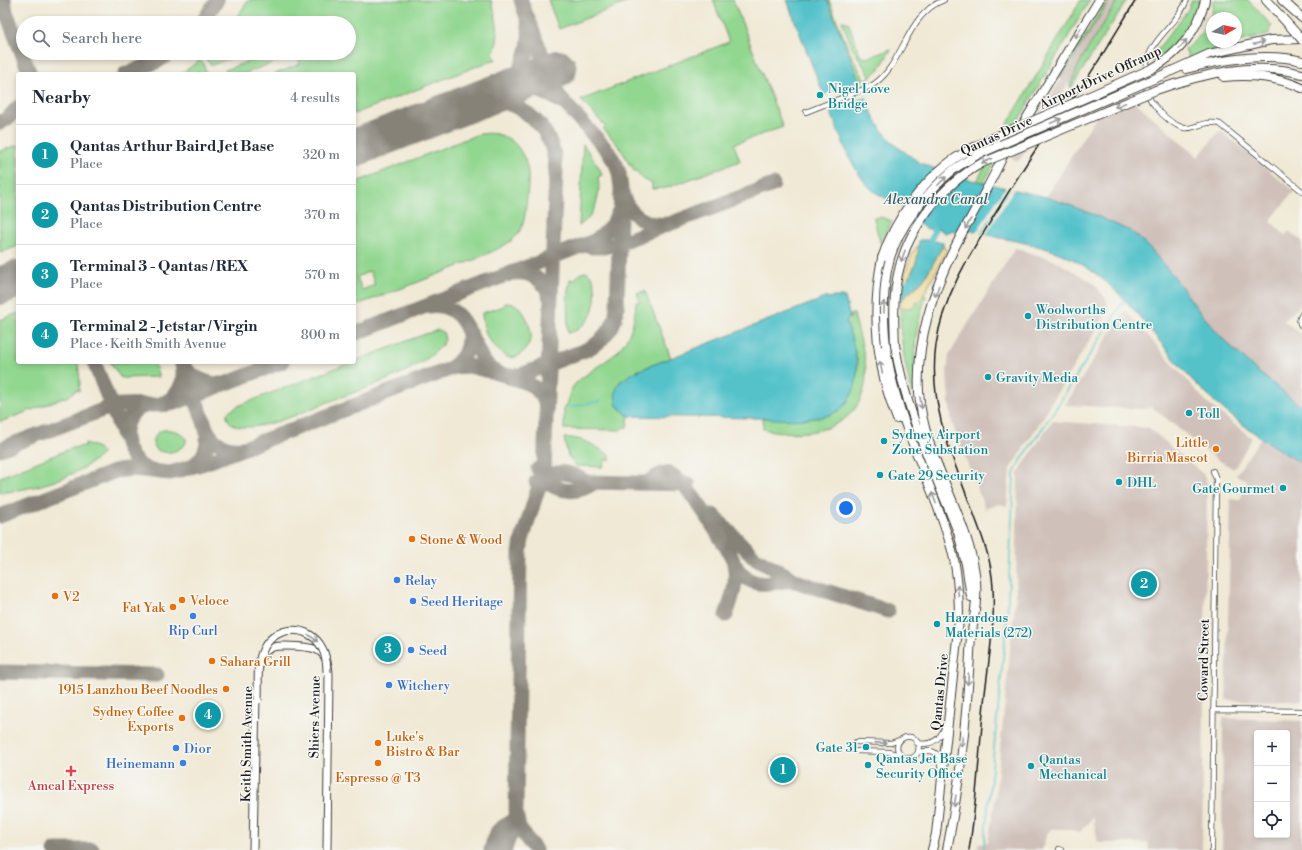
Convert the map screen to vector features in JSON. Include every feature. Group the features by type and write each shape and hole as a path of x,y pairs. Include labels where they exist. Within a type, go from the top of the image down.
{"highway":[{"path":"971,640 976,603 976,583 972,559 965,534 932,450 925,428 919,393 919,365 923,339 940,280 958,242 991,182 1002,158 1099,0"},
{"name":"Airport Drive Offramp","path":"882,347 875,309 882,258 886,246 901,216 920,192 942,169 962,154 985,142 1164,62 1185,42 1196,26 1204,8 1205,0"},
{"path":"1266,0 1300,37"},
{"path":"1282,0 1302,14"},
{"path":"1282,0 1302,18"},
{"path":"1156,78 1209,54 1271,40 1300,37"},
{"path":"1156,78 1209,63 1238,59 1269,58 1302,61"},
{"path":"1156,90 1190,79 1240,70 1271,70 1302,74"},
{"path":"1156,90 1196,81 1233,76 1259,77 1302,88"},
{"name":"Qantas Drive","path":"932,850 936,834 959,620 958,592 952,549 941,516 898,406 882,347 884,302 890,259 904,227 918,207 953,170 979,154 1156,78"},
{"name":"Qantas Drive","path":"947,850 958,786 968,683 972,597 964,552 958,532 905,393 898,368 895,345 894,309 898,275 903,256 917,227 930,207 947,189 970,170 982,163 1156,90"}],"street":[{"path":"806,112 865,89 876,83 884,76 921,16 933,5 944,0"},
{"path":"1187,0 1179,14 1151,49 1147,59 1145,75 1149,98 1163,115 1179,126 1186,128 1207,122 1220,124 1302,191"},
{"path":"1302,314 1299,321 1302,327"},
{"name":"Coward Street","path":"1212,850 1216,479 1213,471"},
{"name":"Shiers Avenue","path":"270,640 275,635 284,631 300,631 316,639 322,646 325,656 327,672 326,850"},
{"name":"Keith Smith Avenue","path":"255,850 259,671 261,655 270,640"},
{"name":"Shiers Avenue","path":"256,667 262,654 270,648 279,647 313,648 320,651 328,665 330,676 326,850"},
{"name":"Keith Smith Avenue","path":"255,850 256,667"},
{"path":"1213,710 1302,711"},
{"path":"942,777 939,757 935,752 918,752 911,758 906,758 892,752 858,751 858,742 891,743 909,737 918,742 927,744 938,740 943,731 948,713"},
{"path":"900,755 897,749 898,742 901,739"},
{"path":"918,742 918,752"}],"shaded area":[{"path":"1110,0 1118,0 1082,58 1070,86 1067,84 1060,102 1018,162 1012,158"},
{"path":"1116,85 1198,157 1220,130 1294,191 1270,221 1285,235 1289,231 1302,241 1302,303 1284,321 1302,335 1302,407 1257,371 1224,340 1199,311 1176,279 1146,244 1132,232 1064,203 1046,197"},
{"path":"1015,248 1056,261 1093,283 1105,297 1108,304 1108,311 1010,469 1007,506 999,504 985,509 952,423 947,371 949,355"},
{"path":"1125,310 1208,404 1252,438 1234,469 1218,460 1152,407 1144,409 1065,405"},
{"path":"1052,421 1149,428 1203,474 1207,482 1202,850 1149,850 1148,843 1098,843 1093,817 1080,832 1067,829 1051,829 1046,836 1042,850 978,850 979,843 988,842 995,800 1016,593 1018,473"},
{"path":"1261,437 1302,464 1302,701 1226,700 1231,499 1240,500 1248,481 1236,475"},
{"path":"1223,718 1302,721 1302,850 1222,850"}],"green space":[{"path":"249,0 491,0 495,13 498,34 496,47 493,53 496,60 356,113 356,72 279,72 300,64 299,60 356,60 356,16 237,16"},
{"path":"548,0 633,0 559,29"},
{"path":"713,0 733,0 783,127 734,144 740,161 666,188 652,189 652,183 643,179 637,171 634,171 621,149 603,128 605,126 581,100 729,42"},
{"path":"827,0 829,0 849,50 864,79 869,78 859,82"},
{"path":"1081,0 1090,0 1028,104 984,182 977,181 1010,120"},
{"path":"1107,0 1110,0 1060,79 1058,78"},
{"path":"1118,0 1127,0 1071,88 1070,86 1082,58"},
{"path":"1192,0 1200,0 1198,10 1189,28 1169,50 1152,62 1160,46 1187,11"},
{"path":"1213,0 1248,0 1272,26 1268,35 1242,41 1242,12 1212,12"},
{"path":"842,21 848,22 861,57 867,58 891,49 878,70 869,78 870,76 853,49"},
{"path":"1206,27 1206,48 1218,48 1190,61 1185,50 1197,39"},
{"path":"200,60 203,63 206,72 184,72"},
{"path":"206,60 225,60 212,65"},
{"path":"252,60 281,60 248,72 226,72 225,70"},
{"path":"481,133 499,135 510,139 518,147 524,157 528,179 524,221 518,234 510,242 476,259 356,305 356,182","holes":["370,271 375,285 362,290 357,277"]},
{"path":"583,144 600,169 602,175 598,177 599,191 596,204 590,216 579,226"},
{"path":"16,146 16,247 0,253 0,151"},
{"path":"880,217 892,221 880,243 874,218"},
{"path":"583,272 588,272 592,277 595,289 593,310 585,324 568,333 567,296 570,279 575,280 577,276"},
{"path":"645,291 671,358 637,371 619,382 617,406 629,416 627,427 620,430 564,429 564,406 567,406 569,394 572,388 580,379 621,348 631,329 636,302 640,302 637,293"},
{"path":"924,294 926,297 919,320 915,343 916,392 912,394 901,336 900,308 912,307"},
{"path":"505,303 515,305 520,308 526,317 531,333 529,344 524,352 511,358 501,353 490,340 486,334 482,316 482,313 504,306"},
{"path":"16,314 16,364 78,364 80,382 79,391 76,390 69,396 0,422 0,320"},
{"path":"851,314 854,314 866,366 863,393 855,408 844,419 830,427 814,431 797,433 763,429 763,418 804,419 824,416 857,374 858,363 846,320 851,317"},
{"path":"438,330 443,332 445,340 437,350 425,360 394,377 277,422 243,427 233,425 228,418 227,413 240,405 347,364 356,364 356,360"},
{"path":"111,364 155,364 159,377 123,378 120,377"},
{"path":"163,430 173,430 178,432 186,438 186,443 180,449 173,452 161,452 157,450 153,444 153,439 158,432"},
{"path":"564,438 577,439 588,443 610,455 610,460 605,460 603,467 576,466 568,456"},
{"path":"85,443 96,447 103,453 81,470 41,485 0,493 0,477 72,448 85,446"}],"sand":[{"path":"919,245 919,255 917,261 905,286 902,288 910,258"},
{"path":"942,247 947,249 921,299 911,308 900,308 901,300 922,282"}],"water":[{"name":"Alexandra Canal","path":"787,0 827,0 873,115 881,129 895,145 920,163 954,176 1046,197 1064,203 1132,232 1146,244 1176,279 1199,311 1224,340 1257,371 1302,407 1302,464 1249,429 1200,388 1127,303 1112,287 1095,273 1067,256 1039,246 973,231 959,230 945,233 937,228 934,230 928,229 923,227 906,209 871,189 854,167 844,146"},
{"path":"919,240 930,240 943,243 943,247 921,282 901,300 902,288 905,286 915,265 918,254"},
{"path":"845,297 850,318 846,321 853,343 857,365 857,376 855,387 850,397 843,407 835,413 821,417 793,420 629,416 617,406 615,393 618,384 637,371 825,298"}],"pier":[{"name":"Nigel Love Bridge","path":"862,81 867,96 828,111 822,96"},
{"path":"1006,186 1010,187 980,234 976,233"},
{"path":"1011,187 1015,188 985,236 981,235"}],"waterway":[{"path":"929,248 936,223"},
{"path":"893,295 912,279"},
{"path":"984,847 1007,620 1014,474 1018,465 1125,299"},
{"path":"570,407 601,401"}],"taxiway":[{"path":"4,0 6,12 16,38"},
{"path":"207,16 217,0"},
{"path":"481,98 499,91 507,85 520,70 529,41 528,21 521,0"},
{"path":"0,516 116,471 133,469 170,473 205,463 455,367 469,366 509,376 521,375 588,349 599,342 611,328 615,319 617,306 621,188 619,173 616,164 607,150 560,98 526,14"},
{"path":"25,60 29,72"},
{"path":"130,72 160,60"},
{"path":"499,93 515,89 532,89 548,94 563,103"},
{"path":"457,109 484,101 507,103 518,108 536,121 543,130 549,140 555,162 556,173 544,470 522,540 520,553 516,812 519,828 535,850"},
{"path":"0,123 9,117 16,109"},
{"path":"592,247 604,247 616,244 773,185"},
{"path":"622,193 628,207 638,217 651,223 665,224"},
{"path":"356,333 594,241 609,228 619,211"},
{"path":"514,273 526,274 537,278 545,287 550,298"},
{"path":"0,287 16,281"},
{"path":"429,306 441,306 450,309 458,315 470,333 484,362 496,372"},
{"path":"449,369 458,362 465,352 468,342 467,330"},
{"path":"95,364 124,438"},
{"path":"183,364 189,372 199,379 211,383 224,384"},
{"path":"0,449 113,406 160,405 175,403 277,364"},
{"path":"149,470 139,464 130,453 125,436 127,423 133,413 139,409 145,406 166,402 176,394 182,383 182,365"},
{"path":"509,377 527,383 537,389 544,399 546,406"},
{"path":"190,387 203,419 207,440 205,450 200,459 190,467"},
{"path":"206,428 212,438 225,447 242,448"},
{"path":"538,469 549,483 563,490 579,490 595,482"},
{"path":"536,482 545,476 555,473 566,473 587,482 688,484"},
{"path":"644,483 666,473 682,483 710,521 744,577 754,582 765,584 795,581 888,611"},
{"path":"713,515 754,557 795,580"},
{"path":"726,615 735,583 734,564"},
{"path":"0,672 157,675"},
{"path":"491,850 498,831 513,820 516,812"},
{"path":"505,850 516,819"},
{"path":"55,850 93,850"}],"runway":[{"path":"356,147 558,69"},
{"path":"0,286 16,280"}],"railway":[{"path":"969,850 992,636 993,586 990,562 986,547 949,449 938,409 934,367 939,327 957,279 974,249 1027,163 1053,124 1082,86 1136,0"}],"place":[{"name":"Nigel Love Bridge","path":"820,95"},
{"name":"Woolworths Distribution Centre","path":"1028,316"},
{"name":"Gravity Media","path":"988,377"},
{"name":"Toll","path":"1189,413"},
{"name":"Sydney Airport Zone Substation","path":"884,441"},
{"name":"Little Birria Mascot","path":"1216,449"},
{"name":"Gate 29 Security","path":"880,475"},
{"name":"DHL","path":"1119,482"},
{"name":"Gate Gourmet","path":"1283,488"},
{"name":"Stone & Wood","path":"412,539"},
{"name":"Relay","path":"397,580"},
{"name":"Qantas Distribution Centre","path":"1144,584"},
{"name":"V2","path":"55,596"},
{"name":"Veloce","path":"182,600"},
{"name":"Seed Heritage","path":"413,601"},
{"name":"Fat Yak","path":"173,607"},
{"name":"Rip Curl","path":"193,616"},
{"name":"Hazardous Materials (272)","path":"937,624"},
{"name":"Terminal 3 - Qantas / REX","path":"388,649"},
{"name":"Seed","path":"411,650"},
{"name":"Sahara Grill","path":"212,661"},
{"name":"Witchery","path":"389,685"},
{"name":"1915 Lanzhou Beef Noodles","path":"226,689"},
{"name":"Terminal 2 - Jetstar / Virgin","path":"208,715"},
{"name":"Sydney Coffee Exports","path":"182,718"},
{"name":"Luke's Bistro & Bar","path":"378,743"},
{"name":"Gate 31","path":"866,747"},
{"name":"Dior","path":"176,748"},
{"name":"Heinemann","path":"183,763"},
{"name":"Espresso @ T3","path":"378,763"},
{"name":"Qantas Jet Base Security Office","path":"868,765"},
{"name":"Qantas Mechanical","path":"1031,766"},
{"name":"Qantas Arthur Baird Jet Base","path":"783,770"},
{"name":"Amcal Express","path":"71,771"}]}
